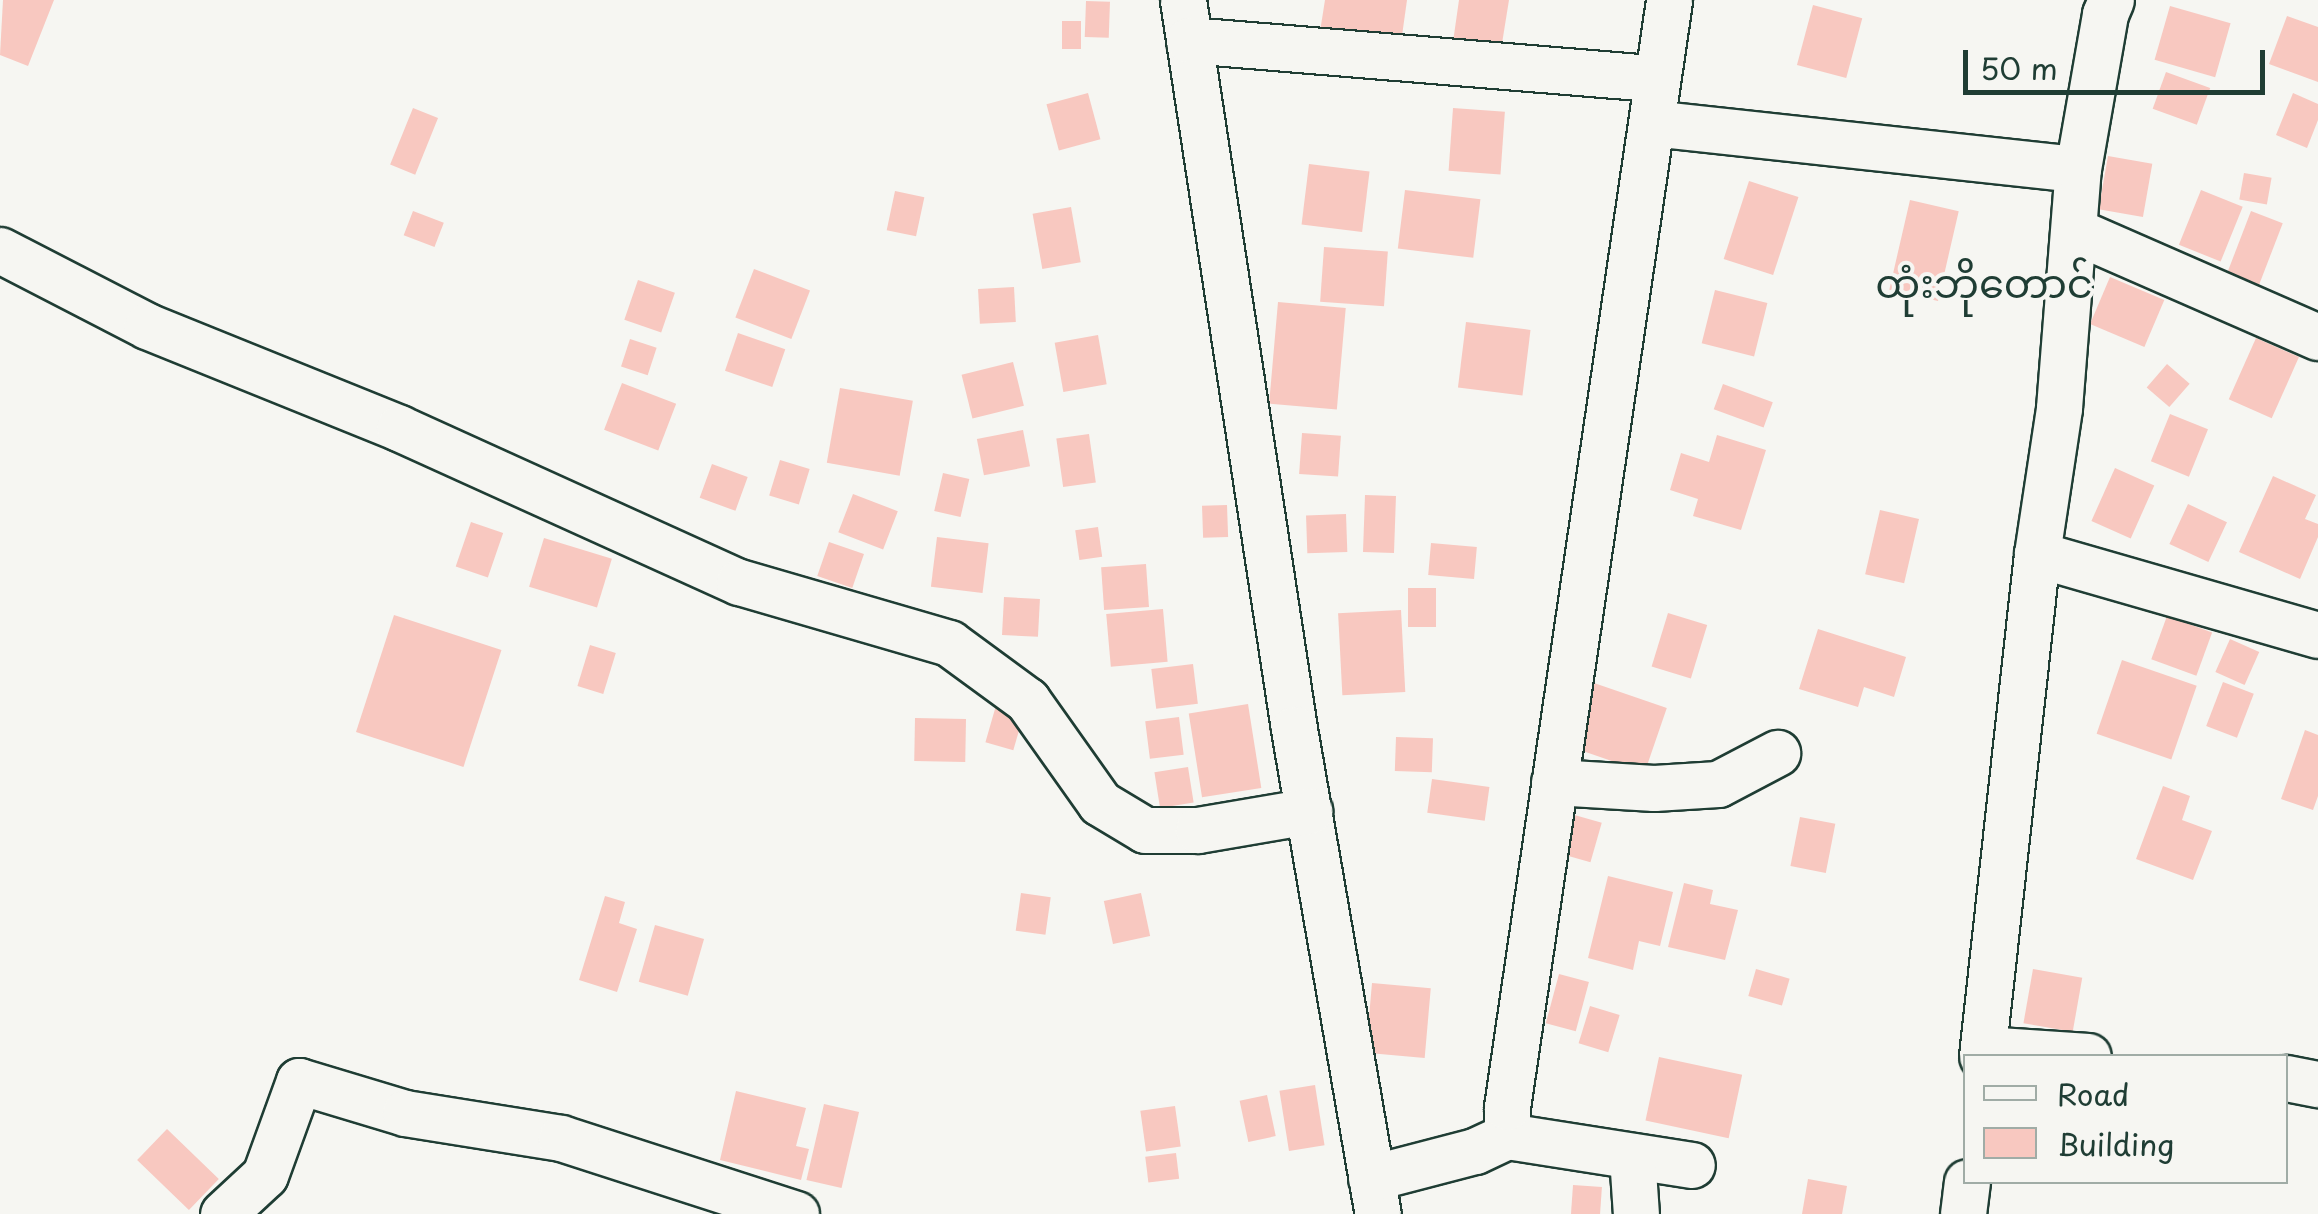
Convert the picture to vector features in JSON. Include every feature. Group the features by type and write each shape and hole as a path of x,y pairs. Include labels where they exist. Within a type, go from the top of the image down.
{"street":[{"path":"1507,1136 1507,1107 1669,0"},
{"path":"2017,1054 1982,1053 2037,554 2059,408 2075,231 2050,167 2112,0"},
{"path":"1656,78 1186,20 1309,811 1375,1196 1507,1136 1692,1165"},
{"path":"1652,124 2050,167"},
{"path":"2075,231 2318,337"},
{"path":"0,250 147,326 399,428 739,582 949,643 1028,700 1100,803 1146,830 1198,830 1309,811"},
{"path":"2037,554 2318,635"},
{"path":"1554,782 1654,788 1718,784 1776,754"},
{"path":"2288,1078 2318,1084"},
{"path":"223,1214 265,1174 299,1080 406,1113 561,1138 796,1214"},
{"path":"1632,1156 1636,1214"},
{"path":"1963,1214 1967,1184"}],"building":[{"path":"3,0 54,0 28,66 0,55"},
{"path":"1325,0 1407,0 1400,50 1319,38"},
{"path":"1459,0 1509,0 1499,62 1451,56"},
{"path":"1086,1 1110,2 1109,38 1085,37"},
{"path":"1813,5 1862,18 1846,78 1797,65"},
{"path":"2170,6 2231,23 2215,77 2155,60"},
{"path":"2287,16 2318,27 2318,82 2269,64"},
{"path":"1062,21 1081,21 1081,49 1062,49"},
{"path":"2166,72 2210,88 2197,125 2153,109"},
{"path":"1088,93 1100,139 1059,150 1046,104"},
{"path":"2293,93 2318,104 2318,120 2307,148 2276,135"},
{"path":"413,108 438,118 415,175 390,165"},
{"path":"1453,108 1505,112 1500,174 1449,171"},
{"path":"2108,156 2152,164 2143,217 2099,209"},
{"path":"1309,164 1370,171 1362,232 1302,225"},
{"path":"2244,173 2272,178 2267,204 2239,200"},
{"path":"1749,181 1798,197 1773,275 1724,259"},
{"path":"1405,190 1480,199 1473,258 1398,249"},
{"path":"2201,190 2243,207 2221,262 2179,245"},
{"path":"895,191 924,197 916,236 887,230"},
{"path":"1910,200 1959,211 1938,301 1889,290"},
{"path":"1071,207 1081,262 1042,269 1033,214"},
{"path":"413,211 444,223 434,247 404,235"},
{"path":"2251,211 2283,223 2259,285 2227,273"},
{"path":"1324,247 1388,251 1384,306 1320,302"},
{"path":"754,269 810,291 791,339 735,318"},
{"path":"2110,277 2164,300 2144,347 2090,324"},
{"path":"638,280 675,293 661,332 624,320"},
{"path":"1014,287 1016,322 980,324 978,289"},
{"path":"1715,290 1767,303 1754,356 1702,343"},
{"path":"1278,302 1346,308 1337,410 1269,404"},
{"path":"1466,322 1531,330 1522,395 1458,388"},
{"path":"738,333 785,349 772,387 725,371"},
{"path":"1098,335 1107,384 1063,392 1055,343"},
{"path":"2256,338 2299,357 2272,418 2229,399"},
{"path":"630,339 657,348 648,375 621,367"},
{"path":"1013,362 1024,406 972,418 962,375"},
{"path":"2167,364 2190,384 2169,407 2147,387"},
{"path":"622,383 676,404 658,450 604,430"},
{"path":"1723,384 1773,402 1764,427 1714,409"},
{"path":"840,388 913,401 900,476 827,463"},
{"path":"2170,414 2208,429 2189,477 2151,461"},
{"path":"1023,430 1030,466 984,475 977,439"},
{"path":"1302,433 1341,436 1338,477 1299,474"},
{"path":"1089,434 1096,483 1063,487 1056,439"},
{"path":"1717,435 1766,450 1741,530 1693,516 1698,499 1670,490 1681,453 1709,462"},
{"path":"780,460 810,469 799,504 769,495"},
{"path":"712,464 748,477 735,511 700,498"},
{"path":"2115,468 2154,485 2131,538 2091,521"},
{"path":"943,473 969,479 961,517 934,511"},
{"path":"2273,476 2316,495 2305,519 2318,524 2318,537 2300,579 2239,552"},
{"path":"853,494 898,511 883,549 838,532"},
{"path":"1365,495 1396,496 1394,553 1363,552"},
{"path":"2188,504 2227,522 2208,562 2169,544"},
{"path":"1227,505 1228,537 1203,538 1202,506"},
{"path":"1880,510 1919,519 1904,583 1865,574"},
{"path":"1346,514 1347,552 1307,553 1306,515"},
{"path":"471,522 503,533 488,578 456,566"},
{"path":"1098,527 1102,557 1079,560 1075,530"},
{"path":"937,537 989,543 983,593 931,587"},
{"path":"544,538 612,559 597,608 529,587"},
{"path":"829,542 864,554 852,588 817,576"},
{"path":"1431,543 1477,547 1474,579 1428,575"},
{"path":"1146,564 1149,607 1104,610 1101,567"},
{"path":"1408,588 1436,588 1436,627 1408,627"},
{"path":"1004,597 1040,599 1038,637 1002,635"},
{"path":"1163,609 1168,662 1111,667 1106,614"},
{"path":"1401,610 1405,692 1342,695 1338,613"},
{"path":"1668,613 1707,625 1691,679 1652,667"},
{"path":"394,615 501,650 463,767 356,732"},
{"path":"2167,616 2212,632 2196,676 2151,659"},
{"path":"1818,629 1906,657 1894,697 1864,687 1858,707 1799,689"},
{"path":"2230,639 2259,652 2245,685 2215,672"},
{"path":"590,645 616,653 603,694 577,686"},
{"path":"2122,660 2197,686 2171,759 2097,734"},
{"path":"1193,664 1198,704 1156,709 1151,669"},
{"path":"2223,682 2254,694 2237,738 2206,726"},
{"path":"1594,683 1667,708 1645,772 1572,747"},
{"path":"997,702 1025,710 1013,750 985,742"},
{"path":"1248,704 1261,788 1202,797 1189,713"},
{"path":"1179,717 1184,755 1150,759 1145,721"},
{"path":"915,718 966,719 965,762 914,761"},
{"path":"2305,730 2318,735 2318,796 2313,810 2281,799"},
{"path":"1396,737 1433,738 1432,772 1395,771"},
{"path":"1188,767 1194,803 1160,808 1154,772"},
{"path":"1432,779 1489,787 1485,821 1427,813"},
{"path":"2163,786 2190,796 2182,820 2212,831 2193,880 2136,859"},
{"path":"1571,814 1602,823 1590,862 1560,853"},
{"path":"1800,817 1835,824 1826,873 1790,866"},
{"path":"1608,876 1673,892 1660,946 1639,941 1633,970 1588,958"},
{"path":"1684,883 1713,890 1710,904 1738,910 1725,960 1668,947"},
{"path":"1021,893 1051,897 1045,935 1016,931"},
{"path":"1141,893 1150,936 1113,944 1104,901"},
{"path":"605,896 625,902 619,923 637,929 617,992 579,980"},
{"path":"655,925 704,939 688,996 639,982"},
{"path":"1756,969 1790,979 1782,1006 1748,996"},
{"path":"2033,969 2082,978 2073,1032 2023,1023"},
{"path":"1559,974 1589,982 1576,1031 1546,1023"},
{"path":"1372,983 1431,988 1425,1058 1366,1053"},
{"path":"1590,1006 1620,1015 1608,1052 1579,1043"},
{"path":"1659,1057 1742,1075 1729,1138 1645,1121"},
{"path":"1315,1085 1325,1145 1289,1151 1279,1091"},
{"path":"736,1091 806,1108 796,1146 809,1149 801,1180 720,1160"},
{"path":"1267,1095 1276,1136 1248,1142 1240,1101"},
{"path":"824,1104 859,1112 842,1188 806,1180"},
{"path":"1175,1106 1181,1147 1146,1151 1140,1111"},
{"path":"167,1129 219,1179 189,1210 137,1160"},
{"path":"1176,1153 1179,1179 1148,1183 1145,1157"},
{"path":"1808,1179 1847,1186 1842,1214 1802,1214"},
{"path":"1573,1185 1602,1187 1600,1214 1571,1214"}],"district":[{"name":"ထုံးဘိုတောင်","path":"1984,282"}]}
